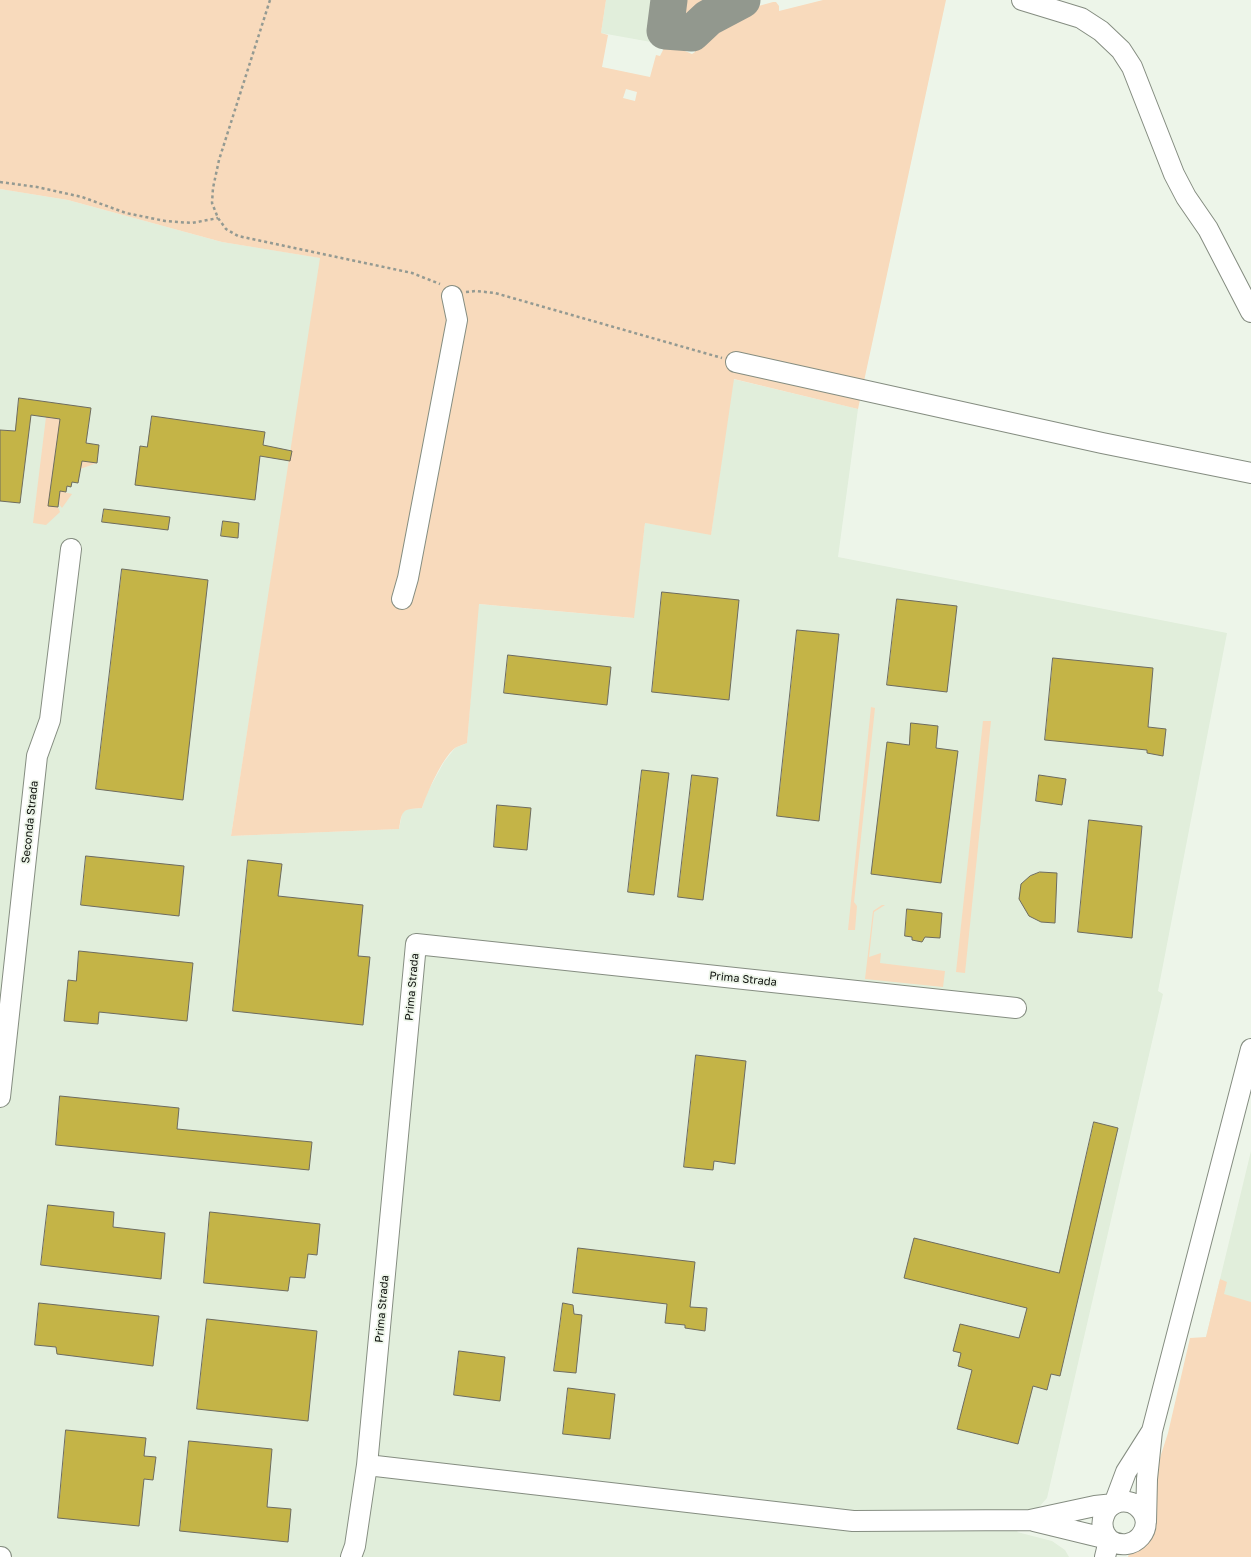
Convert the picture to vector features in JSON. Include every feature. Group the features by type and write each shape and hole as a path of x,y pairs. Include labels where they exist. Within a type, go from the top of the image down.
{"street":[{"path":"1022,0 1081,18 1102,31 1121,50 1132,67 1174,174 1186,197 1208,229 1251,312"},
{"path":"402,599 408,578 457,320 452,296"},
{"path":"736,362 1251,473"},
{"name":"Seconda Strada","path":"0,1097 36,756 50,720 71,549"},
{"name":"Prima Strada","path":"351,1557 355,1546 367,1466 416,944 1016,1008"},
{"path":"1134,1557 1143,1529 1152,1431 1251,1049"},
{"path":"1085,1509 1109,1491 1128,1469 1152,1431"},
{"path":"367,1466 853,1521 1030,1520 1121,1502 1135,1504 1144,1515 1143,1529 1126,1557"},
{"path":"1107,1548 1103,1528 1103,1517 1106,1511 1114,1504 1128,1469"},
{"path":"1030,1520 1079,1533 1107,1548"},
{"path":"1107,1548 1113,1542 1125,1545 1131,1544 1143,1529"},
{"path":"1079,1533 1089,1543 1099,1557"}],"path":[{"path":"270,0 219,160 212,203 218,218 226,229 238,236 412,273 443,285 452,296 476,291 495,293 736,362"},
{"path":"0,182 37,187 82,197 126,213 165,221 192,223 218,218"}],"shaded area":[{"path":"0,0 606,0 601,33 608,35 602,67 650,77 656,55 660,56 664,48 675,48 692,54 695,52 694,48 711,35 712,25 742,12 773,2 776,2 779,6 779,11 823,0 946,0 858,409 734,379 711,535 645,523 634,618 479,604 467,743 456,747 445,759 427,794 422,808 410,809 404,812 402,814 399,829 231,836 320,258 222,242 68,200 0,189","holes":["626,89 637,92 635,101 623,98"]},
{"path":"606,0 679,0 678,9 683,15 691,16 690,49 601,33"},
{"path":"679,0 716,0 691,16 683,15 678,9"},
{"path":"0,189 68,200 222,242 321,258 231,836 399,829 404,811 408,809 422,808 427,793 444,762 455,748 467,743 478,604 633,618 645,523 711,534 733,379 858,409 838,557 1227,633 1158,991 1163,994 1047,1498 1017,1532 1052,1541 1065,1550 1069,1557 0,1557"},
{"path":"46,417 72,420 69,440 57,439 48,506 58,507 60,512 46,525 33,523"},
{"path":"74,460 97,463 80,469"},
{"path":"60,491 72,494 62,508 58,503"},
{"path":"871,707 875,708 854,902 857,906 855,930 848,930"},
{"path":"983,721 991,721 965,973 956,972"},
{"path":"882,905 885,905 874,912 869,957 881,953 880,963 945,971 943,987 865,979 873,911"},
{"path":"1251,1151 1251,1351 1206,1337"},
{"path":"1220,1279 1227,1282 1224,1294 1251,1302 1251,1557 1128,1557 1168,1433 1190,1338 1206,1337"}],"building":[{"path":"19,398 91,408 86,443 99,445 97,463 82,461 78,483 72,482 71,487 67,486 66,492 60,491 58,507 48,506 60,419 31,415 20,503 0,501 0,430 15,431"},
{"path":"152,416 265,432 263,445 292,451 290,461 260,456 255,500 135,485 140,446 147,447"},
{"path":"104,509 170,517 168,530 102,522"},
{"path":"223,521 239,523 238,538 221,536"},
{"path":"122,569 208,580 183,800 96,789"},
{"path":"662,592 739,600 729,700 652,692"},
{"path":"897,599 957,606 947,692 887,685"},
{"path":"797,630 839,634 819,821 777,816"},
{"path":"508,655 611,667 607,705 504,693"},
{"path":"1053,658 1153,668 1148,727 1166,729 1163,756 1147,753 1147,750 1045,740"},
{"path":"911,723 938,726 936,748 958,751 941,883 871,874 887,742 909,745"},
{"path":"642,770 669,773 654,895 628,892"},
{"path":"692,775 718,778 703,900 678,897"},
{"path":"1039,775 1066,779 1062,805 1036,801"},
{"path":"497,805 531,808 527,850 494,847"},
{"path":"1089,820 1142,826 1132,938 1078,932"},
{"path":"86,856 184,866 179,916 81,905"},
{"path":"248,860 282,864 278,896 363,905 358,956 370,957 363,1025 233,1011"},
{"path":"1040,872 1057,873 1055,923 1041,922 1029,916 1019,899 1021,884 1030,876"},
{"path":"907,909 942,913 940,938 925,937 922,942 912,940 912,937 905,936"},
{"path":"79,951 193,963 187,1021 99,1012 98,1024 64,1021 68,980 76,981"},
{"path":"696,1055 746,1061 735,1164 714,1161 713,1170 684,1167"},
{"path":"60,1096 179,1108 177,1129 312,1142 309,1170 56,1145"},
{"path":"1094,1122 1118,1128 1060,1376 1051,1374 1047,1390 1033,1386 1018,1444 957,1429 972,1370 958,1366 961,1353 953,1351 960,1324 1019,1338 1027,1308 904,1278 914,1238 1059,1273"},
{"path":"48,1205 114,1212 113,1227 165,1233 161,1279 41,1265"},
{"path":"210,1212 320,1224 317,1255 308,1254 305,1278 290,1277 288,1291 204,1283"},
{"path":"578,1248 695,1262 690,1307 707,1308 705,1331 685,1328 685,1325 665,1323 667,1304 573,1293"},
{"path":"39,1303 159,1316 153,1366 57,1354 56,1347 35,1345"},
{"path":"563,1303 573,1305 574,1314 582,1315 576,1373 554,1371"},
{"path":"207,1319 317,1331 308,1421 197,1409"},
{"path":"459,1351 505,1357 500,1401 454,1395"},
{"path":"568,1388 615,1394 610,1439 563,1434"},
{"path":"66,1430 146,1438 144,1456 156,1457 153,1480 144,1479 139,1526 58,1518"},
{"path":"189,1441 272,1449 267,1507 291,1509 288,1542 180,1531"}],"taxiway":[{"path":"669,0 665,31 692,33 708,18 742,0"}]}
